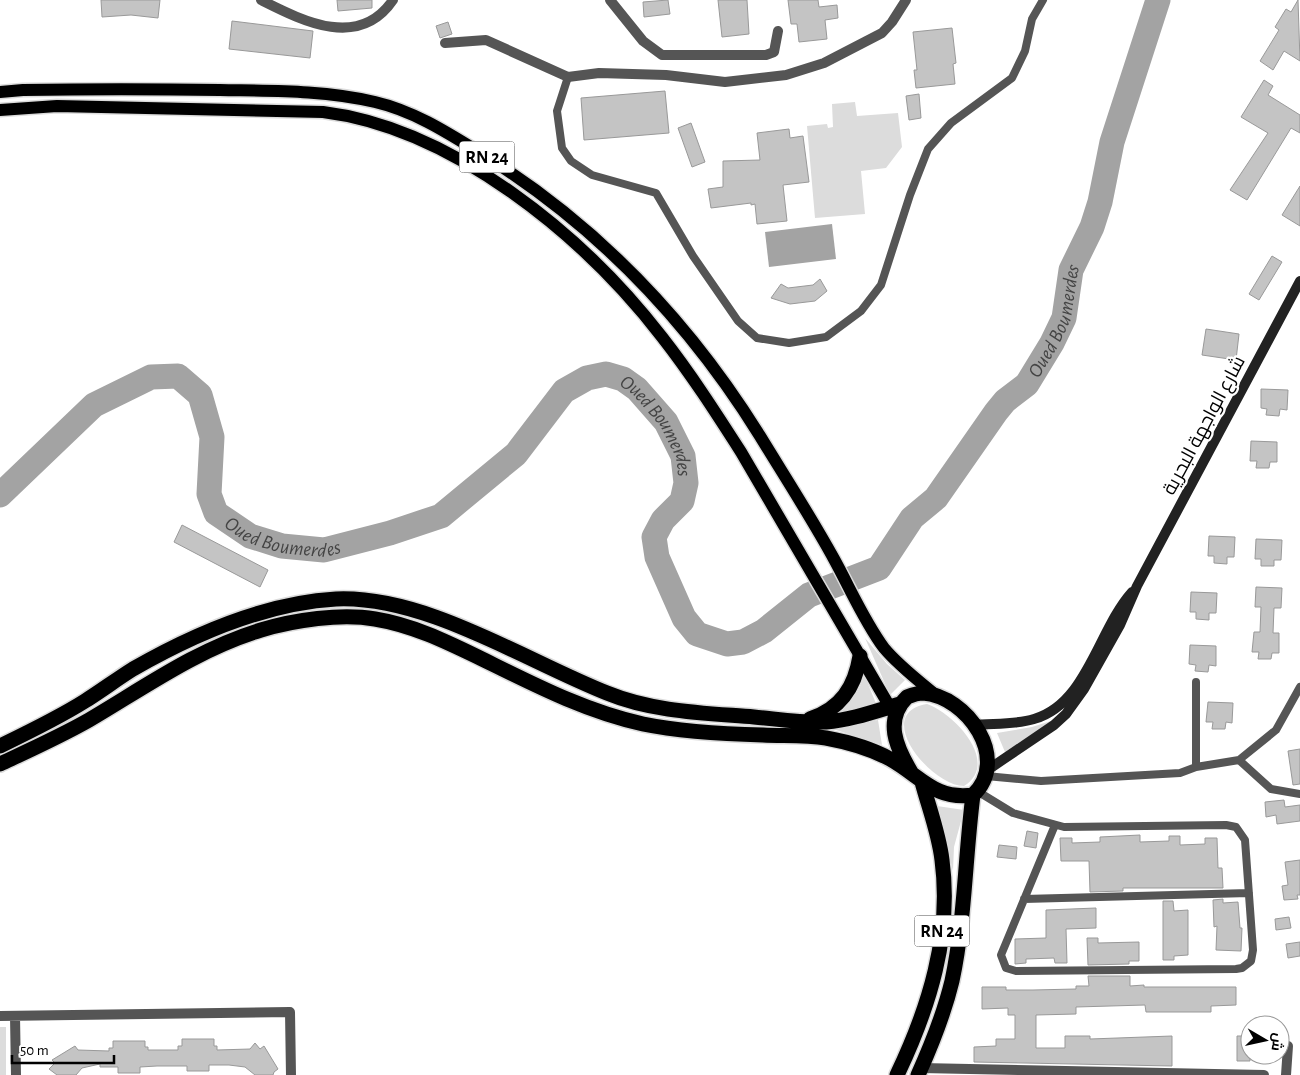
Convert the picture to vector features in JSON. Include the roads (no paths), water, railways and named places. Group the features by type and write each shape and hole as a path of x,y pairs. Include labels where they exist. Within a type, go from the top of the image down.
{"highway":[{"path":"0,746 55,718 134,669 213,630 237,620 270,611 303,603 338,599 367,600 423,613 608,694 672,709 804,721 844,720 895,709 908,696 921,693 938,697 953,704 980,733 986,748 987,773 975,793 950,796 868,749 822,737 699,732 643,724 598,712 438,638 405,625 374,618 349,616 315,619 262,629 221,645 181,663 88,720 0,764"},
{"path":"804,721 822,715 843,698 857,674 860,656"},
{"path":"895,709 897,747 917,777"},
{"name":"RN 24","path":"897,1075 916,1031 932,982 945,914 942,858 917,777"},
{"name":"RN 24","path":"920,1072 937,1032 956,958 975,793"}],"main road":[{"name":"RN 24","path":"0,92 49,89 307,91 377,102 434,125 520,180 575,221 628,267 707,358 758,433 817,528 870,624 891,656 938,697"},
{"name":"RN 24","path":"0,110 57,106 322,112 353,116 410,134 462,162 521,200 574,244 621,288 662,336 714,410 860,656 895,709"},
{"name":"شارع الواجهة البحرية","path":"987,773 1054,725 1066,714 1084,688 1120,625 1137,586 1300,281"},
{"name":"شارع الواجهة البحرية","path":"973,724 1032,720 1057,709 1076,687 1118,610 1137,586"}],"street":[{"path":"261,0 314,23 333,28 349,28 378,18 393,0"},
{"path":"610,0 643,41 662,55 766,55 774,52 778,31"},
{"path":"446,43 486,40 568,77 599,73 666,75 725,82 786,75 824,63 882,33 892,22 906,0"},
{"path":"0,1016 290,1012 291,1075"},
{"path":"16,1016 16,1075"},
{"path":"920,1072 1264,1075"}],"lane":[{"path":"568,77 558,111 562,148 571,161 592,175 656,193 692,256 738,321 757,338 789,343 826,337 861,311 881,285 910,195 928,149 951,123 1012,78 1025,51 1032,19 1043,0"},
{"path":"1196,682 1196,767"},
{"path":"987,773 1041,781 1180,773 1196,767 1239,760 1276,730 1300,687"},
{"path":"1239,760 1271,789 1300,794"},
{"path":"975,793 1013,813 1054,826 1231,825 1240,831 1245,840 1253,956 1247,966 1236,968 1011,970 1003,964 1001,955 1054,826"},
{"path":"1024,898 1249,893"}],"waterway":[{"name":"Oued Boumerdes","path":"0,495 94,405 151,377 178,376 200,395 212,437 209,494 216,513 250,536 282,546 324,550 390,533 441,516 516,454 564,391 587,378 606,374 623,379 637,389 666,422 683,456 686,483 682,501 663,520 654,537 657,557 684,618 697,634 727,644 743,642 764,631 809,595 879,568 912,518 936,498 996,412 1005,401 1027,384 1052,343 1064,318 1071,270 1092,227 1100,202 1112,142 1158,0"}]}
